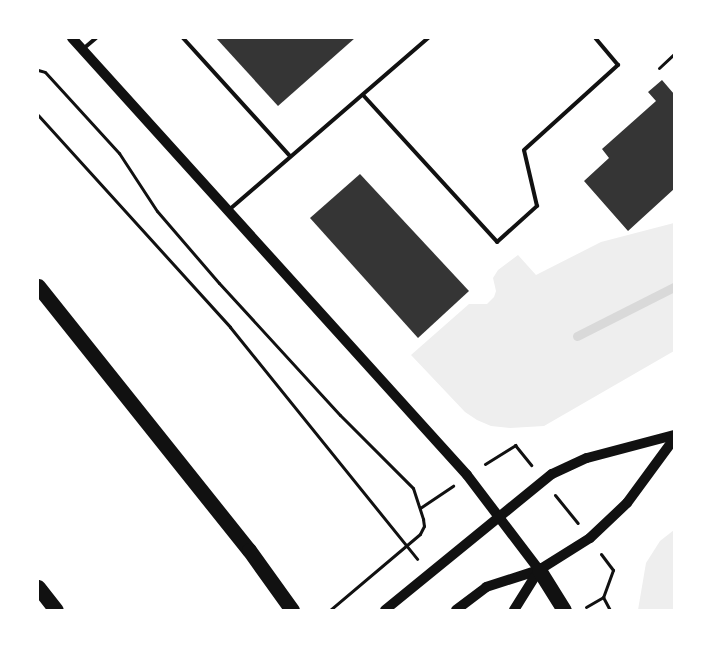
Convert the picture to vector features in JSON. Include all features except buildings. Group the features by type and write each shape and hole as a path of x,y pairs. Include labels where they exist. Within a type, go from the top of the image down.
{"highway":[{"path":"38,286 249,550 292,610"},
{"path":"249,550 303,610"},
{"path":"538,570 564,610"},
{"path":"38,587 56,610"}],"main road":[{"path":"72,38 230,210 467,475 538,570"},
{"path":"385,610 552,474 586,458 674,435"},
{"path":"456,610 486,587 538,570 590,538 627,503 674,439"},
{"path":"514,610 538,570"}],"lane":[{"path":"82,49 96,38"},
{"path":"183,38 290,156"},
{"path":"230,210 428,38"},
{"path":"363,94 497,242 537,206 524,150 618,65 595,38"}],"path":[{"path":"659,68 674,54"},
{"path":"38,70 46,72 119,153 158,211 219,283 340,415 413,488 424,526 420,534 330,610"},
{"path":"38,115 230,327 418,560"},
{"path":"515,445 590,538 613,570 604,597 610,610"},
{"path":"420,508 427,506"},
{"path":"597,600 604,597"}],"shaded area":[{"path":"674,223 674,351 544,426 510,428 491,426 477,420 465,412 411,355 469,304 487,304 494,297 496,291 493,278 498,270 518,255 536,275 601,242"},
{"path":"674,530 674,610 638,610 646,563 660,541"}],"waterway":[{"path":"577,336 674,287"}]}
